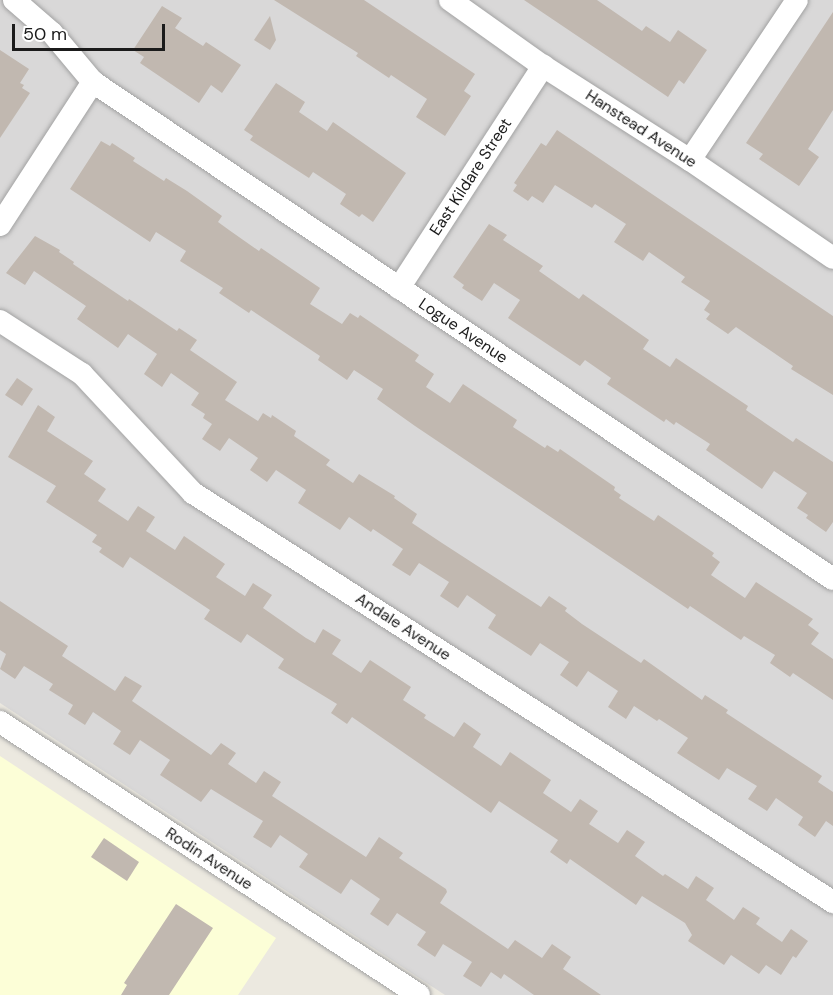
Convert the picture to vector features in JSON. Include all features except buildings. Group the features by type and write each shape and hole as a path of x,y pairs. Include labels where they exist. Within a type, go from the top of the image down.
{"street":[{"name":"Logue Avenue","path":"14,0 52,33 93,82 833,579"},
{"name":"Hanstead Avenue","path":"450,0 543,66 690,160 833,258"},
{"path":"690,160 797,0"},
{"name":"East Kildare Street","path":"399,288 543,66"},
{"path":"0,225 93,82"},
{"name":"Andale Avenue","path":"0,321 82,374 193,493 833,902"},
{"name":"Rodin Avenue","path":"0,722 418,995"}],"shaded area":[{"path":"0,0 833,0 833,995 445,995 0,703"},
{"path":"0,756 276,938 238,995 0,995"}]}
